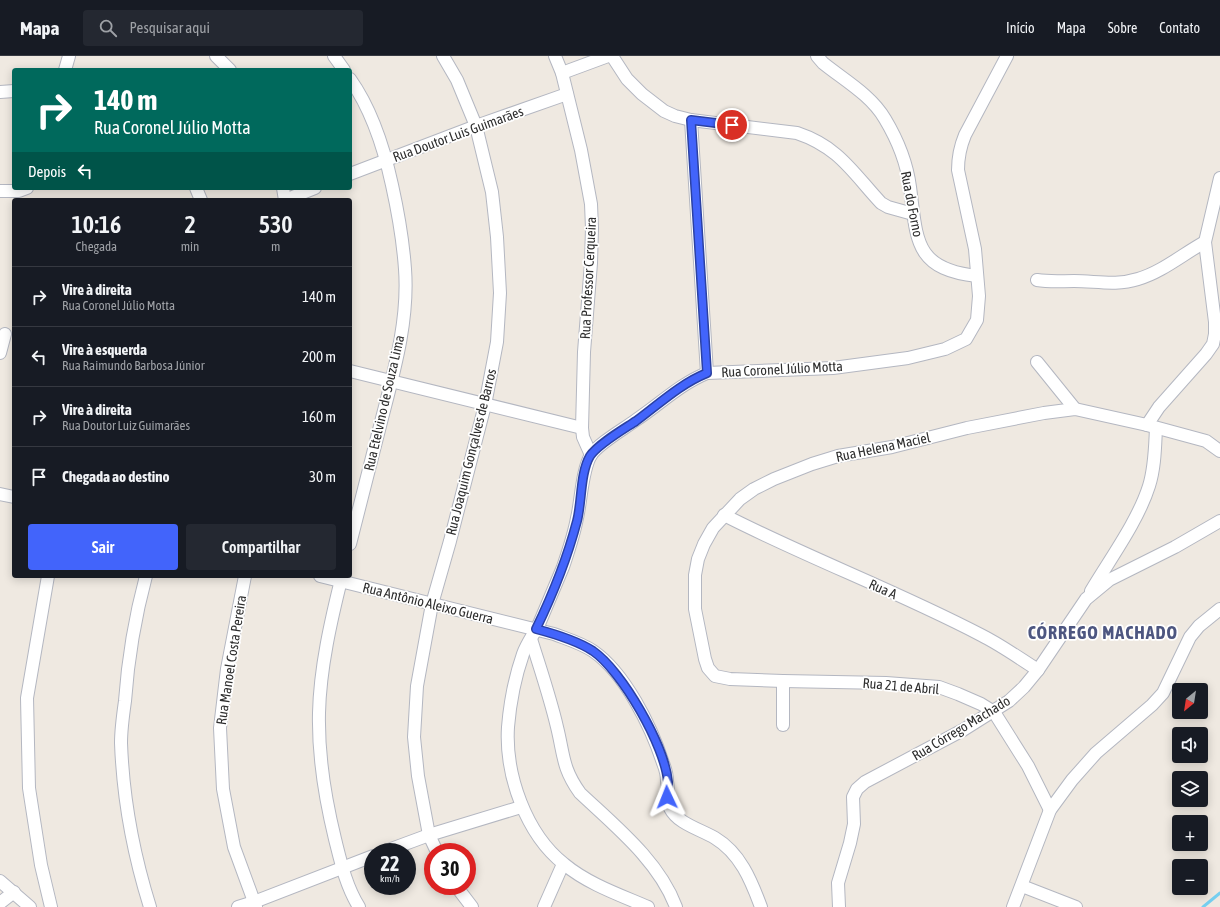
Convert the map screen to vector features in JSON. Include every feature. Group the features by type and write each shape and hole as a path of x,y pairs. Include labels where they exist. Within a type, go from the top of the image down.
{"street":[{"path":"66,68 69,56"},
{"path":"334,56 343,68"},
{"name":"Rua Joaquim Gonçalves de Barros","path":"433,843 429,835 418,776 414,736 417,686 432,604 485,405 497,342 500,293 497,237 492,192 476,126 457,80 443,56"},
{"name":"Rua Professor Cerqueira","path":"555,56 562,73 581,150 591,204 592,228 584,352 582,428 583,437 591,455"},
{"path":"562,73 608,56"},
{"path":"612,56 627,79 651,102 664,111 691,120 797,133 809,137 836,154 881,203 888,207 913,214"},
{"name":"Rua do Forno","path":"817,56 823,63 867,97 885,118 894,136 904,164 910,186 917,237 927,257 943,267 962,274 977,276"},
{"name":"Rua Coronel Júlio Motta","path":"591,455 606,442 693,378 707,373 833,368 908,358 945,349 966,340 977,320 979,296 975,249 958,170 958,157 965,135 1007,56"},
{"name":"Rua Etelvino de Souza Lima","path":"352,82 379,135 395,200 405,269 405,295 401,341 352,536"},
{"path":"0,92 12,91"},
{"name":"Rua Doutor Luis Guimarães","path":"352,173 476,126 567,94"},
{"path":"691,120 707,373"},
{"path":"1086,599 1142,504 1150,485 1153,466 1152,426 1159,407 1213,344 1216,334 1216,322 1205,242 1220,178"},
{"path":"0,190 19,192 23,190"},
{"path":"290,198 310,190"},
{"path":"1037,280 1052,282 1074,281 1117,284 1138,279 1156,271 1205,242"},
{"path":"0,353 6,329"},
{"path":"1037,362 1075,409"},
{"path":"352,371 582,428"},
{"name":"Rua Helena Maciel","path":"715,676 708,668 705,659 695,610 695,575 698,559 713,528 724,515 740,499 754,489 774,479 812,464 858,452 892,447 967,428 1044,413 1075,409 1152,426 1206,441 1220,451"},
{"path":"591,455 585,472 577,519 564,565 551,597 523,653 511,701 508,728 509,756 521,807 540,840 563,864 582,877 648,907"},
{"path":"0,494 12,497"},
{"name":"Rua A","path":"724,515 772,540 936,612 983,636 1038,670"},
{"name":"Rua Córrego Machado","path":"839,907 838,883 854,824 853,797 857,789 865,782 963,730 994,712 1009,701 1024,687 1038,670 1086,599 1109,580 1175,547 1220,521"},
{"path":"48,578 27,698 29,788 41,866 51,907"},
{"path":"146,578 134,624 127,672 121,742 126,802 144,887 150,907"},
{"name":"Rua Manoel Costa Pereira","path":"245,578 227,669 220,728 223,789 234,847 255,905"},
{"path":"341,579 321,677 318,714 322,767 329,817 350,892 359,907"},
{"name":"Rua Antônio Aleixo Guerra","path":"341,579 533,634 554,634 583,645 594,652 612,667 633,698 657,748 668,781 667,797 670,807 683,821 716,838 733,852 744,866 761,907"},
{"path":"1013,907 1050,810 1072,780 1096,753 1152,705 1163,693 1190,638 1199,626 1220,609"},
{"path":"533,634 557,728 564,764 570,779 580,792 652,864 665,881 676,907"},
{"name":"Rua 21 de Abril","path":"715,676 730,679 886,683 938,687 981,704 994,712 1028,766 1050,810"},
{"path":"783,681 783,725"},
{"path":"407,843 521,807"},
{"path":"238,907 255,905 342,867 364,859"},
{"path":"544,907 563,864"},
{"path":"0,881 30,907"},
{"path":"1022,886 1076,907"},
{"path":"0,903 14,892"},
{"path":"463,895 472,907"}],"waterway":[{"path":"1203,907 1220,893"}],"district":[{"name":"CÓRREGO MACHADO","path":"1103,632"}],"route":[{"path":"667,797 668,781 650,729 633,698 612,667 583,645 536,629 564,565 577,519 585,472 591,455 606,442 693,378 707,373 691,120 732,125"}]}
